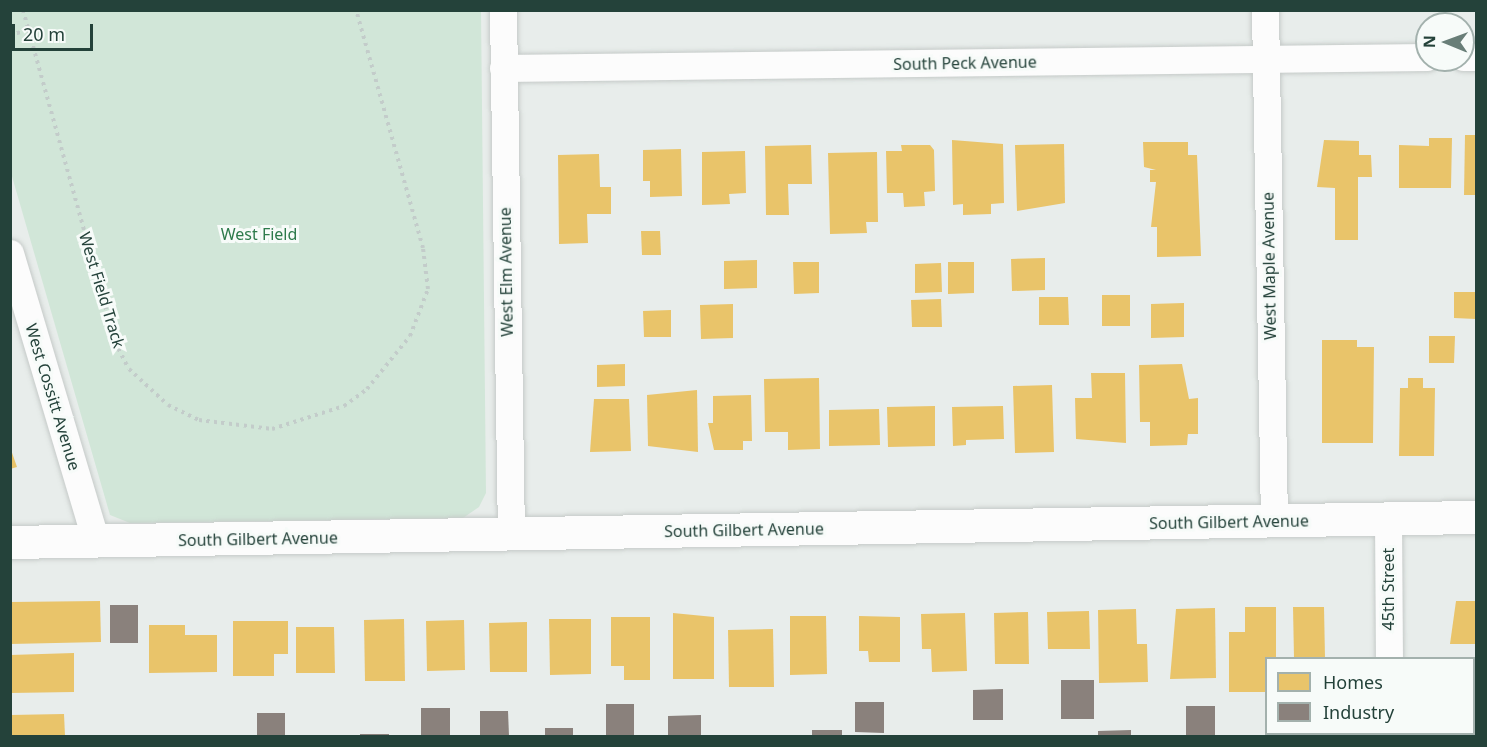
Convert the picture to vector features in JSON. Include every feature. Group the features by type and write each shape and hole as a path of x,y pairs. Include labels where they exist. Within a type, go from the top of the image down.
{"street":[{"name":"West Elm Avenue","path":"503,10 510,534"},
{"name":"West Maple Avenue","path":"1264,10 1274,521"},
{"name":"South Peck Avenue","path":"503,68 1415,57"},
{"name":"West Cossitt Avenue","path":"10,253 96,542"},
{"name":"South Gilbert Avenue","path":"10,542 1476,517"},
{"name":"45th Street","path":"1388,519 1389,657"}],"path":[{"name":"West Field Track","path":"23,10 115,342 129,369 168,405 199,420 272,429 344,406 367,389 410,336 428,289 423,248 356,10"},
{"path":"10,36 28,29"}],"green space":[{"name":"West Field","path":"10,11 481,11 486,493 479,507 463,518 130,523 110,515 11,173"}],"building: Homes":[{"path":"1465,135 1476,135 1476,195 1464,195"},
{"path":"1429,138 1452,138 1451,188 1399,188 1399,145 1429,146"},
{"path":"952,140 1003,144 1004,203 991,204 991,214 963,215 963,204 953,205"},
{"path":"1324,140 1359,141 1359,155 1371,155 1372,177 1358,177 1358,240 1335,240 1335,188 1317,187"},
{"path":"1143,142 1188,142 1188,155 1197,155 1201,256 1157,257 1157,227 1151,227 1156,182 1150,182 1150,170 1156,170 1144,167"},
{"path":"1064,144 1065,203 1017,211 1015,145"},
{"path":"811,145 812,184 788,184 789,215 766,215 765,146"},
{"path":"901,145 930,145 934,150 935,191 924,192 925,206 904,207 903,193 887,193 886,151 902,151"},
{"path":"681,149 682,196 650,197 650,181 643,181 643,150"},
{"path":"745,151 746,193 729,194 730,204 702,205 702,152"},
{"path":"877,152 878,222 866,222 867,233 830,234 828,153"},
{"path":"599,154 600,187 611,187 611,214 587,214 588,243 559,244 558,155"},
{"path":"641,231 660,231 661,255 642,255"},
{"path":"1045,258 1045,290 1012,291 1011,259"},
{"path":"757,260 757,288 724,289 724,261"},
{"path":"793,262 819,262 819,293 794,294"},
{"path":"948,262 974,262 974,293 948,294"},
{"path":"941,263 942,292 915,293 915,264"},
{"path":"1454,292 1476,292 1476,319 1454,318"},
{"path":"1102,295 1130,295 1130,326 1102,326"},
{"path":"1039,297 1068,297 1069,325 1039,325"},
{"path":"941,299 942,327 912,327 911,300"},
{"path":"1184,303 1184,337 1151,338 1151,304"},
{"path":"733,304 733,338 701,339 700,305"},
{"path":"671,310 671,337 644,337 643,311"},
{"path":"1429,336 1455,336 1454,363 1429,363"},
{"path":"1322,340 1357,340 1357,347 1374,347 1373,443 1322,443"},
{"path":"625,364 625,386 597,387 597,365"},
{"path":"1182,364 1189,399 1198,398 1198,434 1188,434 1187,445 1150,446 1150,422 1140,422 1139,365"},
{"path":"1091,373 1125,373 1126,443 1076,439 1075,398 1092,398"},
{"path":"819,378 820,449 788,450 788,432 765,432 764,379"},
{"path":"1408,378 1423,378 1423,388 1435,388 1434,456 1399,456 1400,388 1408,388"},
{"path":"1052,385 1054,452 1015,453 1013,386"},
{"path":"697,390 698,452 648,446 647,395"},
{"path":"751,395 752,441 743,441 743,450 714,450 708,423 713,423 713,396"},
{"path":"594,399 629,399 631,451 590,452"},
{"path":"935,406 935,446 888,447 887,407"},
{"path":"1003,406 1004,439 966,440 966,445 953,446 952,407"},
{"path":"879,409 880,445 829,446 829,410"},
{"path":"10,447 17,467 10,469"},
{"path":"100,601 101,642 10,644 10,602"},
{"path":"1456,601 1476,601 1476,644 1450,644"},
{"path":"1245,607 1276,607 1276,657 1265,657 1265,692 1229,692 1229,632 1245,632"},
{"path":"1293,607 1324,607 1325,657 1294,657"},
{"path":"1215,608 1216,678 1170,679 1176,609"},
{"path":"1136,609 1137,644 1147,644 1148,682 1099,683 1098,610"},
{"path":"1089,611 1090,649 1048,649 1047,612"},
{"path":"1028,612 1029,664 995,664 994,613"},
{"path":"673,613 714,617 714,679 673,679"},
{"path":"965,613 967,671 932,672 931,649 922,649 921,614"},
{"path":"790,616 826,616 827,674 790,675"},
{"path":"859,616 900,617 900,662 869,662 868,651 859,651"},
{"path":"611,617 650,617 650,680 624,680 624,666 611,666"},
{"path":"404,619 405,681 365,681 364,620"},
{"path":"549,619 591,619 591,674 550,675"},
{"path":"464,620 465,670 427,671 426,621"},
{"path":"233,621 288,621 288,654 274,654 274,676 233,676"},
{"path":"527,622 527,672 490,672 489,623"},
{"path":"149,625 185,625 185,635 217,635 217,672 149,673"},
{"path":"296,627 334,627 335,673 296,673"},
{"path":"773,629 774,687 729,687 728,630"},
{"path":"74,653 74,692 10,693 10,655"},
{"path":"1475,670 1476,670 1475,725"},
{"path":"64,714 65,736 10,736 10,715"}],"building: Industry":[{"path":"110,605 138,605 138,643 110,643"},
{"path":"1061,680 1094,680 1094,719 1061,719"},
{"path":"1003,689 1003,720 973,720 973,690"},
{"path":"855,702 884,702 884,733 855,732"},
{"path":"606,704 634,704 634,736 606,736"},
{"path":"1186,706 1215,706 1215,736 1186,736"},
{"path":"421,708 450,708 450,736 421,736"},
{"path":"480,711 508,711 509,736 480,736"},
{"path":"257,713 285,713 285,736 257,736"},
{"path":"701,715 701,736 668,736 668,716"},
{"path":"545,728 573,728 573,736 545,736"},
{"path":"812,730 842,730 842,736 812,736"},
{"path":"1131,730 1131,736 1098,736 1098,731"},
{"path":"360,734 389,734 389,736 360,736"}]}
